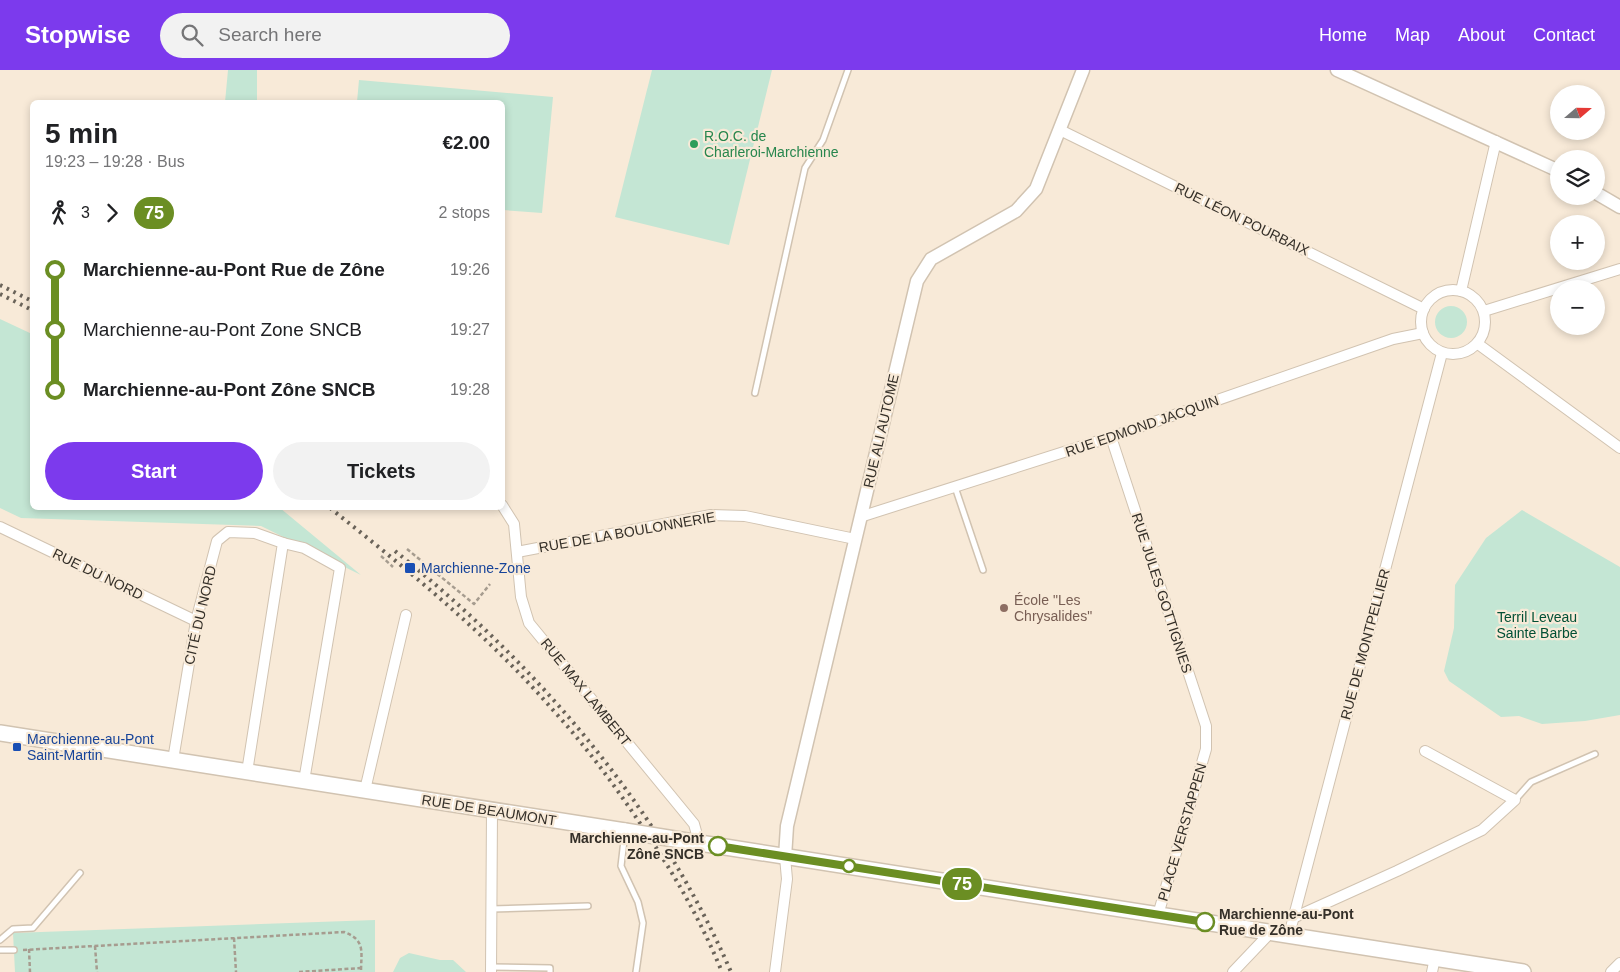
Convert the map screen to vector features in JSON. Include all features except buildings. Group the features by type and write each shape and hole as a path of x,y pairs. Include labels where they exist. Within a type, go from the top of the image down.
{"main road":[{"name":"RUE DE BEAUMONT","path":"0,733 1289,935 1433,965 1522,972"}],"street":[{"name":"RUE ALI AUTOME","path":"785,857 787,826 916,281 932,259 1016,210 1036,189 1084,70"},
{"path":"1337,70 1550,167"},
{"name":"RUE LÉON POURBAIX","path":"1060,130 1424,309"},
{"path":"1461,291 1496,141"},
{"path":"1605,199 1620,208"},
{"path":"1484,311 1620,269"},
{"path":"1461,291 1476,299 1484,311 1486,324 1478,344 1464,353 1453,355 1431,346 1423,333 1421,323 1424,309 1431,299 1442,292 1461,291"},
{"name":"RUE EDMOND JACQUIN","path":"860,517 1111,437 1393,339 1423,333"},
{"path":"1478,344 1620,448"},
{"name":"RUE DE MONTPELLIER","path":"1289,935 1442,352"},
{"name":"RUE JULES GOTTIGNIES","path":"1111,437 1206,726 1206,749"},
{"name":"RUE MAX LAMBERT","path":"505,510 514,524 521,597 530,622 694,824 693,842"},
{"name":"RUE DE LA BOULONNERIE","path":"517,552 712,515 745,516 855,539"},
{"name":"RUE DU NORD","path":"0,527 196,621"},
{"name":"CITÉ DU NORD","path":"173,760 196,621 217,542 228,532 255,533 304,548 340,568 304,781"},
{"path":"247,772 283,543"},
{"path":"365,790 406,615"},
{"name":"PLACE VERSTAPPEN","path":"1158,915 1206,749"},
{"path":"1293,918 1482,830 1515,800 1425,751"},
{"path":"491,969 492,810"},
{"path":"775,972 787,880 785,857"},
{"path":"1233,972 1270,932"},
{"path":"1612,972 1620,963"}],"lane":[{"path":"755,393 805,168 823,140 848,70"},
{"path":"955,487 983,570"},
{"path":"1515,800 1531,782 1595,754"},
{"path":"625,831 621,866 638,902 643,923 636,972"},
{"path":"0,940 13,929 33,928 80,873"},
{"path":"492,909 588,906"},
{"path":"0,950 14,950"},
{"path":"491,969 550,968 550,972"}],"path":[{"path":"407,549 474,604 490,584"},
{"path":"381,556 393,567"},
{"path":"30,972 29,949 344,932 358,940 362,948 361,970 299,972"},
{"path":"234,938 236,972"},
{"path":"95,946 97,972"}],"green space":[{"path":"228,70 257,70 257,100 225,100"},
{"name":"R.O.C. de Charleroi-Marchienne","path":"652,70 772,70 729,245 615,217"},
{"path":"359,80 553,97 542,213 505,210 505,100 357,100"},
{"path":"1451,306 1463,310 1467,322 1463,334 1451,338 1439,334 1435,322 1439,310"},
{"path":"0,319 30,333 30,510 282,510 361,575 261,526 21,518 0,508"},
{"name":"Terril Leveau Sainte Barbe","path":"1522,510 1620,567 1620,715 1585,721 1542,724 1519,716 1501,717 1449,681 1444,671 1454,628 1455,585 1486,538"},
{"path":"375,920 375,972 15,972 13,933"},
{"path":"409,953 440,960 453,960 466,972 393,972 400,958"}],"railway":[{"path":"0,285 30,300"},
{"path":"0,294 30,309"},
{"path":"332,510 417,579 474,629 528,682 567,726 619,793 665,861 700,923 722,972"},
{"path":"395,551 497,641 589,741 630,795 668,851 701,910 731,972"}],"bus line":[{"name":"75","path":"718,846 1205,922"}],"place":[{"name":"R.O.C. de Charleroi-Marchienne","path":"694,144"},
{"name":"Marchienne-Zone","path":"410,568"},
{"name":"École \"Les Chrysalides\"","path":"1004,608"},
{"name":"Marchienne-au-Pont Saint-Martin","path":"17,747"},
{"name":"Marchienne-au-Pont Zône SNCB","path":"718,846"},
{"name":"Marchienne-au-Pont Rue de Zône","path":"1205,922"}]}
